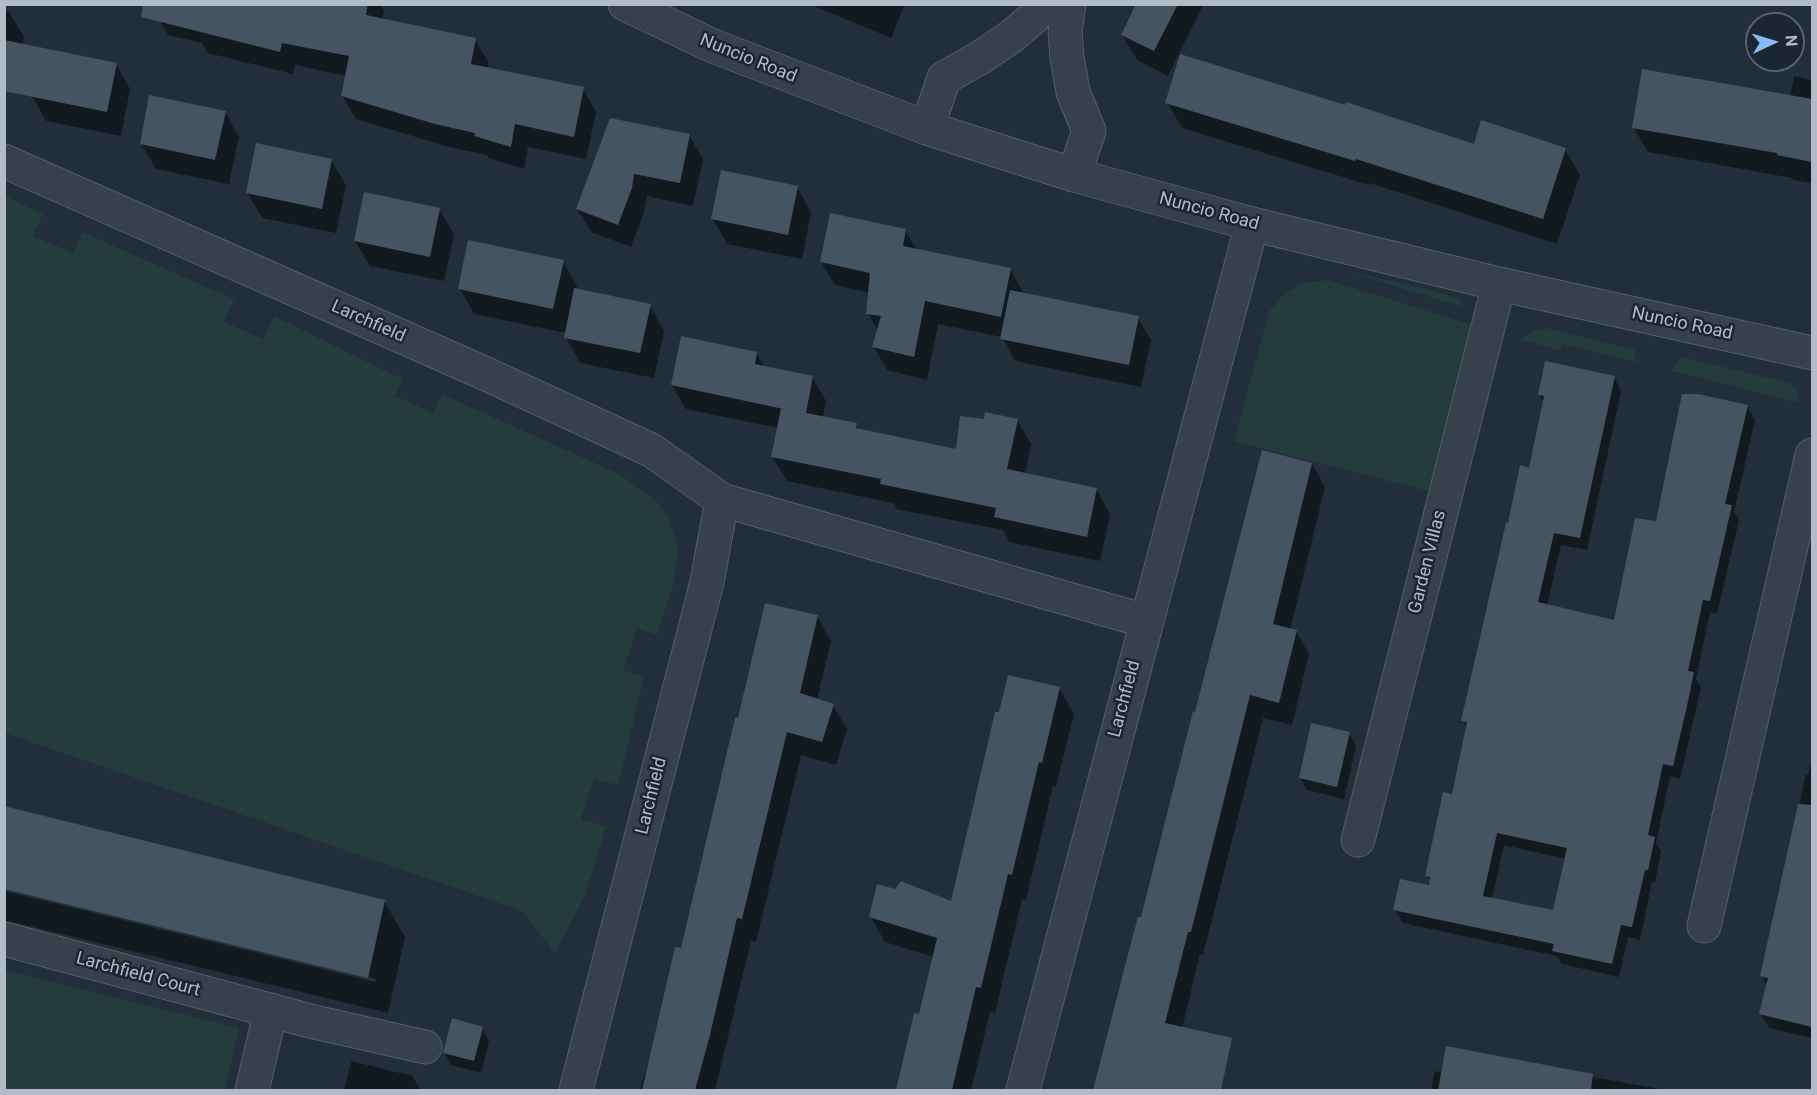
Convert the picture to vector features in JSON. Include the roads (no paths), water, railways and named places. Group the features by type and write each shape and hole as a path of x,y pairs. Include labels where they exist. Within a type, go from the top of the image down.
{"street":[{"name":"Nuncio Road","path":"626,4 714,46 927,128 1074,175 1252,224 1498,284 1812,353"},
{"path":"927,128 944,78 1012,36 1049,4"},
{"path":"1069,4 1065,32 1067,57 1073,92 1089,131 1074,175"},
{"name":"Larchfield","path":"4,161 651,450 722,500 1146,621"},
{"name":"Larchfield","path":"1023,1090 1252,224"},
{"name":"Garden Villas","path":"1358,840 1498,284"},
{"path":"1704,926 1812,455"},
{"name":"Larchfield","path":"576,1090 706,582 722,500"},
{"name":"Larchfield Court","path":"4,939 271,1010 425,1047"},
{"path":"252,1090 271,1010"}]}
